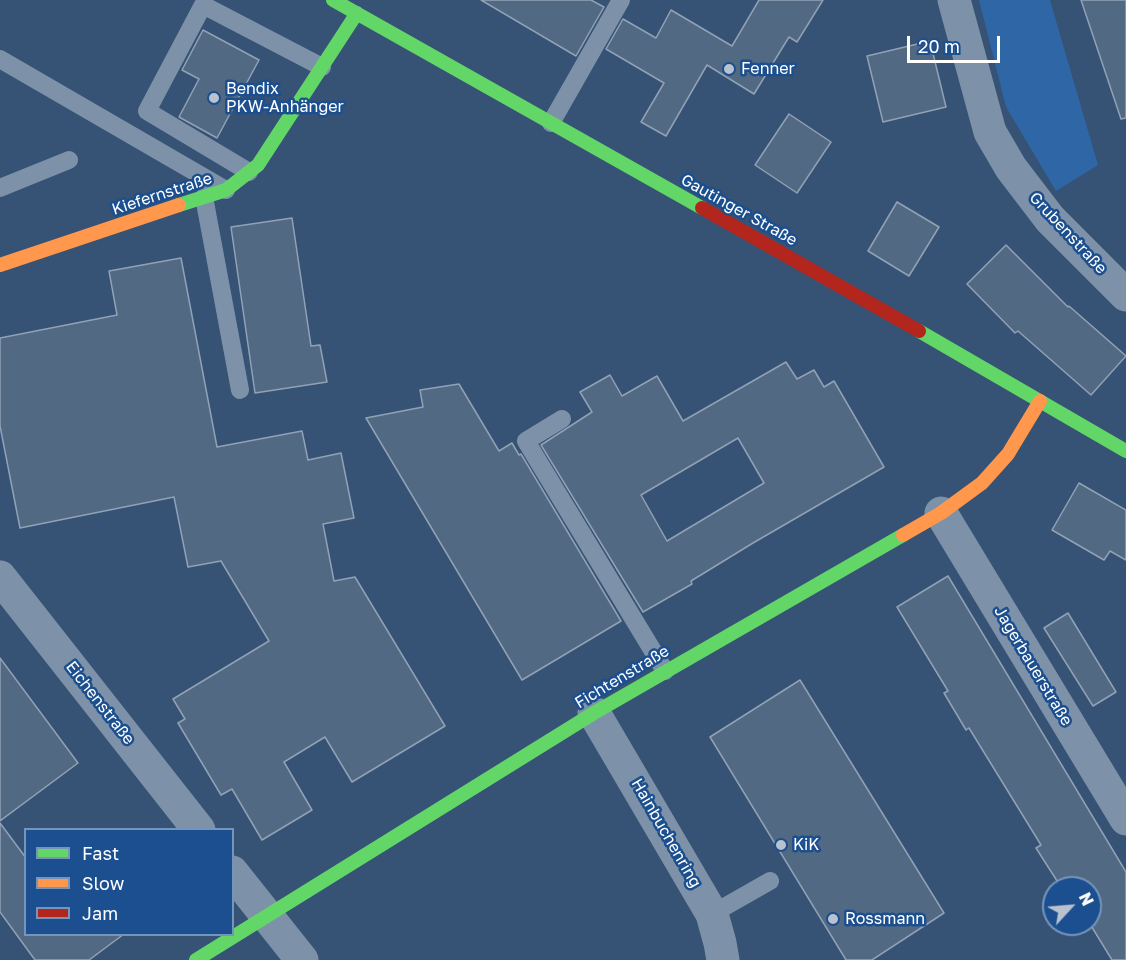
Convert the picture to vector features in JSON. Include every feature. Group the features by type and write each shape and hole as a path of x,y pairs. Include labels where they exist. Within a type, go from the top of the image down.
{"street":[{"name":"Gautinger Straße","path":"333,0 1126,451"},
{"name":"Grubenstraße","path":"954,0 990,132 1011,168 1050,219 1126,295"},
{"name":"Kiefernstraße","path":"0,265 226,190 258,165 357,13"},
{"name":"Fichtenstraße","path":"196,960 594,712 941,513 982,483 1002,461 1040,401"},
{"name":"Jagerbauerstraße","path":"941,513 1126,819"},
{"name":"Eichenstraße","path":"0,578 197,828"},
{"name":"Hainbuchenring","path":"594,712 712,914 723,960"},
{"path":"234,875 302,960"}],"lane":[{"path":"551,123 621,0"},
{"path":"249,172 147,111 203,5 322,67"},
{"path":"0,59 226,190"},
{"path":"0,188 69,160"},
{"path":"204,197 240,390"},
{"path":"562,419 526,441 665,671"},
{"path":"712,914 770,881"}],"shaded area":[{"path":"979,0 1050,0 1098,165 1056,191 1006,107"}],"building":[{"path":"481,0 591,0 604,7 576,56"},
{"path":"759,0 823,0 797,42 789,37 754,94 707,65 666,136 641,122 664,83 606,49 623,19 656,38 671,10 732,46"},
{"path":"1081,0 1126,0 1126,118 1121,119"},
{"name":"Bendix PKW-Anhänger","path":"203,30 259,60 217,138 179,117 199,79 182,70"},
{"path":"930,41 946,107 883,122 867,56"},
{"path":"789,114 831,142 797,193 755,165"},
{"path":"897,202 939,227 909,276 868,251"},
{"path":"292,218 311,346 320,345 327,382 255,393 231,227"},
{"path":"1006,245 1068,307 1126,356 1091,395 1018,331 1015,333 967,284"},
{"path":"181,258 217,447 302,431 308,460 341,453 354,518 323,524 334,581 355,577 445,726 352,782 325,737 284,762 312,810 262,840 232,789 221,795 178,723 185,719 173,699 269,641 221,561 188,567 174,497 20,528 0,426 0,338 117,315 109,271"},
{"path":"786,362 797,379 814,370 824,387 834,381 884,467 753,543 691,581 692,584 643,612 541,445 592,412 580,392 610,375 622,396 657,376 683,421","holes":["738,438 764,483 667,541 641,495"]},
{"path":"459,384 499,451 512,443 519,455 521,454 621,621 522,680 366,418 423,407 420,390"},
{"path":"1079,483 1126,510 1126,560 1110,551 1104,560 1052,530"},
{"path":"948,576 1126,872 1126,960 1112,960 1097,936 1102,936 1102,876 1054,876 1036,848 1041,845 969,728 966,730 944,693 948,691 897,607"},
{"path":"1068,613 1116,692 1093,706 1044,628"},
{"path":"0,658 78,763 0,821"},
{"path":"800,680 944,913 872,960 846,960 710,737"},
{"path":"0,823 24,855 24,936 121,936 89,960 35,960 0,912"}],"traffic: fast":[{"path":"333,0 702,208"},
{"path":"179,205 226,190 258,165 357,13"},
{"path":"919,331 1126,451"},
{"path":"196,960 594,713 903,535"}],"traffic: slow":[{"path":"0,265 179,205"},
{"path":"903,535 941,513 982,483 1008,454 1040,401"}],"traffic: jam":[{"path":"702,208 919,331"}],"place":[{"name":"Fenner","path":"729,69"},
{"name":"Bendix PKW-Anhänger","path":"214,98"},
{"name":"KiK","path":"781,845"},
{"name":"Rossmann","path":"833,919"}]}
